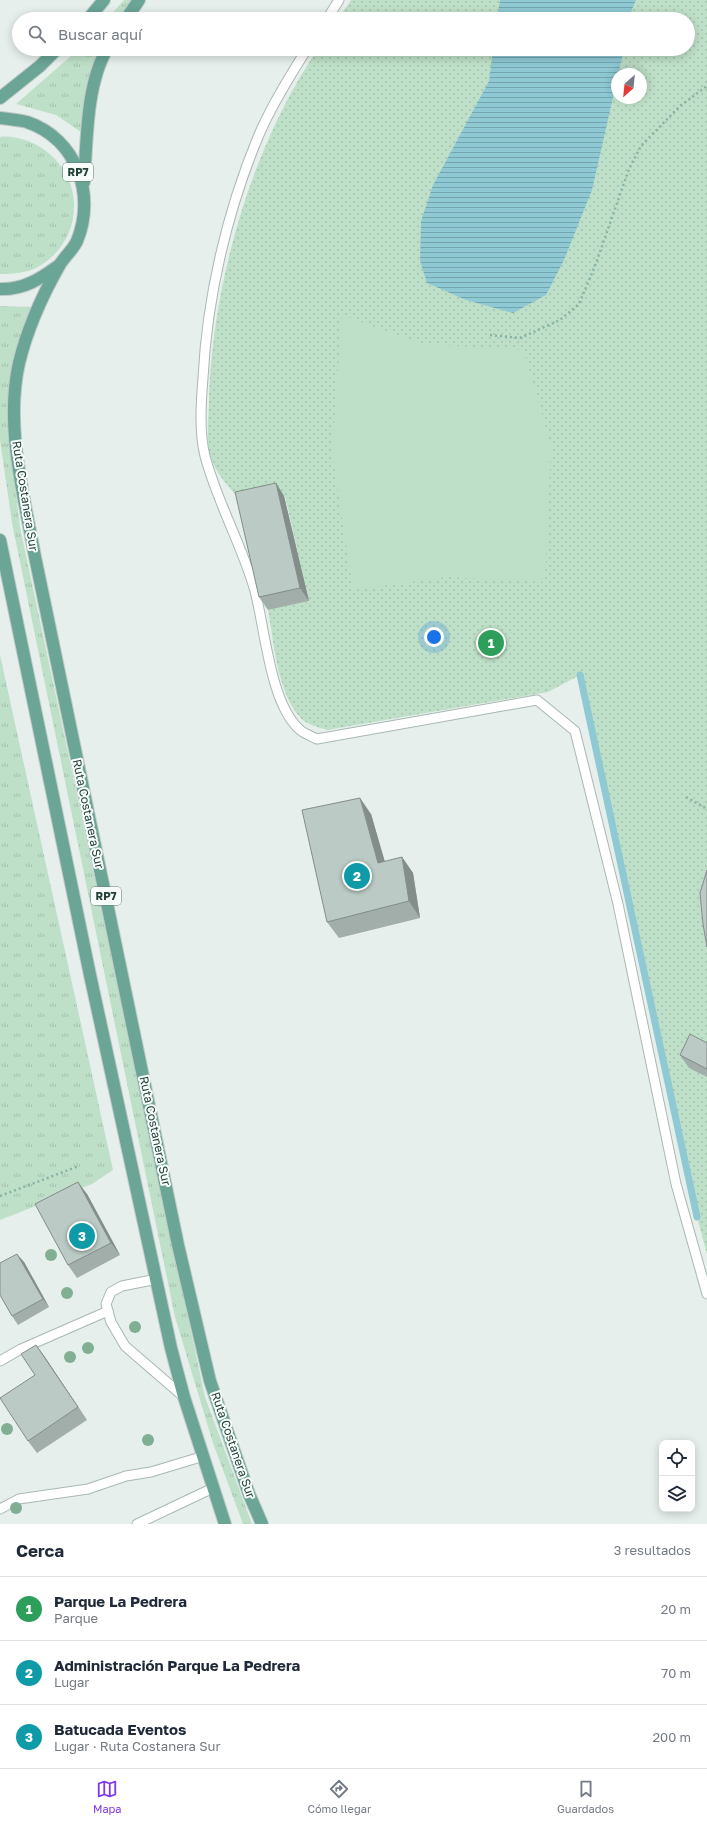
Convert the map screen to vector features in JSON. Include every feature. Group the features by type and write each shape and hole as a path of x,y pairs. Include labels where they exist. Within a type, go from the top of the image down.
{"main road":[{"path":"94,12 104,0"},
{"path":"131,12 139,0"},
{"path":"0,98 40,66 50,56"},
{"name":"Ruta Costanera Sur","path":"104,56 96,78 90,105 83,185 85,214 76,242 59,266 32,321 19,364 14,427 21,483 39,575 180,1253 210,1381 249,1494 262,1524"},
{"name":"Ruta Costanera Sur","path":"0,118 27,122 53,136 72,158 83,185"},
{"name":"Ruta Costanera Sur","path":"0,289 10,289 37,282 59,266"},
{"name":"RP7","path":"0,540 90,976 171,1348 184,1397 225,1524"}],"lane":[{"path":"331,12 339,0"},
{"path":"303,56 280,94 258,136 240,186 224,242 212,300 204,358 201,407 205,454 255,590 275,684 287,716 299,730 317,739 537,700 575,731 618,904 676,1184 707,1294"},
{"path":"157,1279 122,1286 110,1292 106,1304 111,1322 125,1346 184,1397"},
{"path":"0,1361 21,1349 108,1311"},
{"path":"0,1509 19,1499 88,1489 126,1476 151,1472 204,1456"},
{"path":"137,1524 213,1488"}],"path":[{"path":"490,335 520,338 560,320 579,304 595,266 629,170 641,146 680,106 707,86"},
{"path":"686,797 707,809"},
{"path":"0,1196 79,1166"}],"green space":[{"path":"124,0 135,0 127,12 113,12"},
{"path":"351,0 707,0 707,1254 697,1217 580,675 548,692 327,730 304,721 299,716 286,693 281,680 268,610 309,601 285,496 244,505 224,482 212,462 208,435 212,353 218,307 240,216 256,171 274,128 295,87 314,56 695,56 695,12 343,12"},
{"path":"71,56 102,56 81,132 56,115 16,104"},
{"path":"0,137 14,137 27,141 35,144 52,156 64,170 71,187 74,204 72,222 66,239 54,254 38,267 20,273 0,274"},
{"path":"0,306 34,307 9,434 20,527 205,1397 252,1524 243,1524 213,1443 175,1317 12,523 0,440"},
{"path":"342,315 423,344 524,350 551,446 545,582 447,577 353,590 332,452"},
{"path":"0,655 113,1170 92,1184 0,1220"}],"water":[{"path":"500,0 636,0 631,12 498,12"},
{"path":"492,56 622,56 620,68 611,68 612,104 592,190 564,260 546,295 513,313 466,300 427,283 420,261 421,221 433,185 489,81"}],"building":[{"path":"276,483 300,588 259,597 235,492"},
{"path":"360,798 378,863 402,857 409,901 327,922 302,810"},
{"path":"707,870 707,947 700,893"},
{"path":"690,1034 707,1043 707,1069 680,1055"},
{"path":"78,1182 111,1243 68,1265 35,1204"},
{"path":"17,1254 43,1299 12,1316 0,1295 0,1263"},
{"path":"36,1345 78,1407 28,1441 0,1398 35,1375 21,1354"}],"waterway":[{"path":"580,675 697,1217"}],"place":[{"name":"Parque La Pedrera","path":"491,643"},
{"name":"Administración Parque La Pedrera","path":"357,876"},
{"name":"Batucada Eventos","path":"82,1236"}]}
